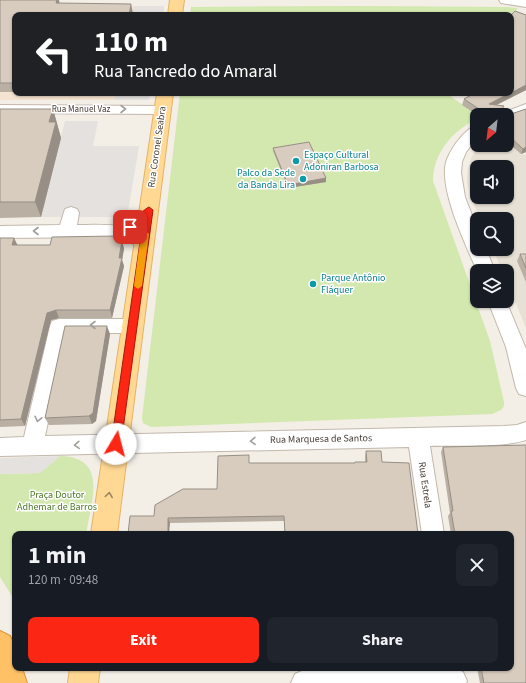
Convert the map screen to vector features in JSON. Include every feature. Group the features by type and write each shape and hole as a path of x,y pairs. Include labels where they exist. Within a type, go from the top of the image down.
{"highway":[{"path":"0,646 12,683"}],"main road":[{"path":"175,12 177,0"},
{"name":"Rua Coronel Seabra","path":"104,531 164,96"},
{"path":"83,683 85,671"}],"street":[{"path":"505,0 526,3"},
{"path":"514,113 526,108"},
{"name":"Rua Manuel Vaz","path":"0,109 93,115 162,110"},
{"path":"470,136 458,154 452,180 456,196 483,264"},
{"path":"117,231 135,224 149,210"},
{"path":"67,231 71,213"},
{"path":"0,232 117,231 133,236 144,244"},
{"path":"501,308 516,347 526,388"},
{"path":"32,446 60,326 132,326"},
{"name":"Rua Marquesa de Santos","path":"116,444 504,435 517,434 526,431"},
{"name":"Rua Estrela","path":"418,437 433,531"},
{"path":"0,447 116,444"},
{"path":"304,683 454,677"}],"shaded area":[{"path":"0,6 164,6 163,12 12,12 12,96 150,96 149,100 0,100"},
{"path":"134,6 164,6 163,12 133,12"},
{"path":"115,96 150,96 149,100 114,100"},
{"path":"65,121 98,121 93,146 139,146 128,212 121,217 41,217"},
{"path":"514,148 522,155 526,154 526,328 514,299 514,264 499,264 496,256 514,256 514,212 477,212 474,204 514,204 514,160 470,160 475,152 514,152"},
{"path":"470,162 470,194 467,181"},
{"path":"60,456 40,473 0,474 0,458"}],"green space":[{"path":"353,6 518,8 514,12 190,12 191,7"},
{"name":"Parque Antônio Fláquer","path":"180,96 450,96 470,110 470,123 460,129 453,136 446,144 436,161 433,181 470,285 470,308 478,308 490,341 504,402 504,406 501,410 492,414 151,427 143,423 142,418"},
{"name":"Praça Doutor Adhemar de Barros","path":"60,456 75,458 85,464 91,473 93,483 93,496 87,531 12,531 12,596 0,577 0,474 40,473"}],"building":[{"path":"0,0 57,0 56,3 131,4 130,12 12,12 12,83 0,83"},
{"path":"515,11 526,15 526,85 514,91 514,34"},
{"path":"470,96 504,96 489,104 504,106 502,108 478,108 464,99"},
{"path":"0,109 53,109 49,122 56,122 35,202 0,202"},
{"path":"526,109 526,147 523,149 514,141 514,113"},
{"name":"Espaço Cultural Adoniran Barbosa","path":"309,142 326,178 288,185 273,148"},
{"path":"117,236 122,241 119,258 122,258 110,310 56,310 47,313 21,419 0,420 0,238 14,238 12,245 50,245 52,237"},
{"path":"520,254 526,254 526,268"},
{"path":"65,326 107,326 93,413 89,416 45,418"},
{"path":"526,445 526,683 484,683 482,671 514,671 514,531 454,531 451,511 453,511 443,447"},
{"path":"366,451 381,451 382,462 409,463 418,531 285,531 284,516 168,518 168,531 128,531 130,516 154,516 155,505 183,489 217,489 218,456 249,455 249,463 367,462"}],"slow traffic":[{"path":"138,286 145,234"}],"place":[{"name":"Espaço Cultural Adoniran Barbosa","path":"296,161"},
{"name":"Palco da Sede da Banda Lira","path":"303,179"},
{"name":"Parque Antônio Fláquer","path":"313,284"}],"route":[{"path":"116,444 149,210 143,217 130,227"}]}
